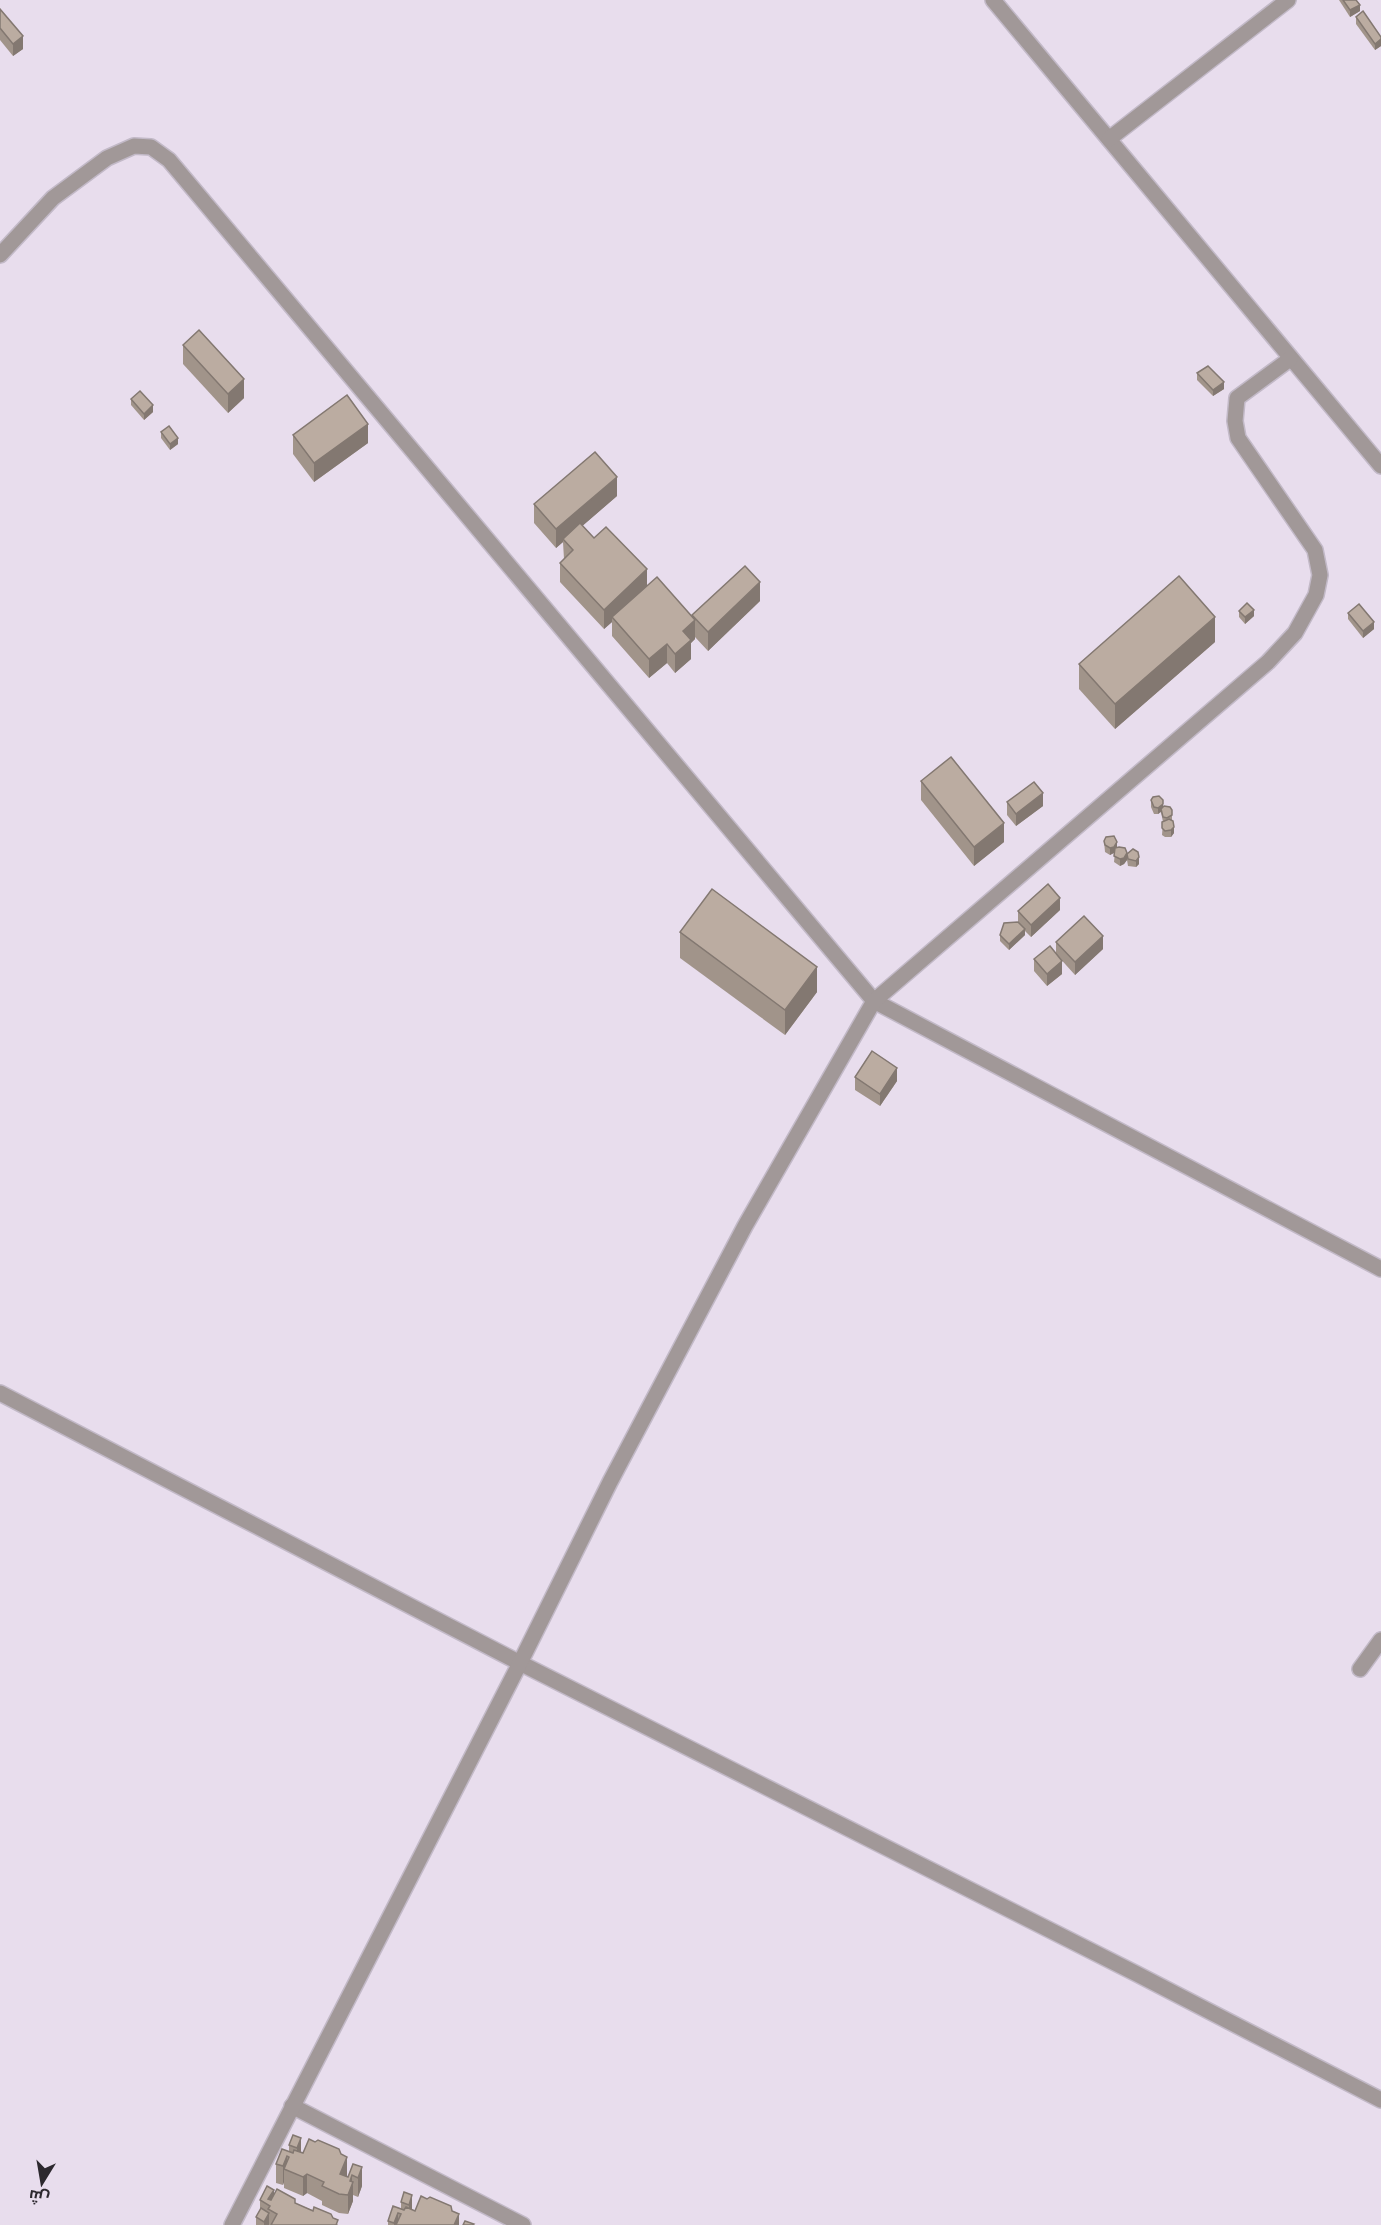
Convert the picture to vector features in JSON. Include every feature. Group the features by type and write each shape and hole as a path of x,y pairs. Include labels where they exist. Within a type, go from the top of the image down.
{"street":[{"path":"993,0 1381,466"},
{"path":"1109,139 1288,0"},
{"path":"0,255 53,198 107,158 134,146 151,147 169,160 874,1001 1381,1269"},
{"path":"232,2225 520,1663 610,1482 745,1226 874,1001 1259,669 1295,633 1316,595 1320,575 1315,550 1238,438 1235,420 1237,398 1290,359"},
{"path":"0,1393 520,1663 1137,1974 1381,2100"},
{"path":"1360,1669 1381,1640"},
{"path":"292,2106 523,2225"}],"building":[{"path":"1343,0 1356,0 1360,5 1350,10"},
{"path":"0,9 23,36 13,44 0,28"},
{"path":"1363,11 1381,37 1375,44 1356,17"},
{"path":"199,330 244,379 228,394 183,345"},
{"path":"1208,366 1224,382 1213,390 1197,373"},
{"path":"140,391 153,405 144,414 131,399"},
{"path":"347,395 368,424 314,463 293,435"},
{"path":"169,426 178,438 170,444 161,432"},
{"path":"595,452 617,477 556,529 534,504"},
{"path":"580,523 594,538 606,527 647,569 604,610 560,563 573,550 563,539"},
{"path":"745,566 760,582 708,632 692,615"},
{"path":"1179,576 1215,617 1115,704 1079,664"},
{"path":"657,577 695,620 683,631 691,640 675,654 667,644 649,659 612,617"},
{"path":"1247,603 1254,610 1245,617 1239,611"},
{"path":"1359,604 1374,622 1363,631 1348,613"},
{"path":"951,757 1004,823 974,847 921,781"},
{"path":"1034,782 1043,793 1016,814 1007,802"},
{"path":"1159,796 1163,804 1158,808 1154,807 1151,800"},
{"path":"1164,806 1172,810 1172,815 1167,818 1163,817 1161,809"},
{"path":"1169,819 1173,821 1174,827 1165,831 1162,828 1162,822"},
{"path":"1114,836 1117,842 1114,847 1110,848 1105,845 1106,837"},
{"path":"1115,848 1125,848 1127,853 1124,858 1114,856"},
{"path":"1133,849 1138,852 1139,857 1136,861 1128,859 1127,854"},
{"path":"1048,884 1060,898 1031,925 1018,911"},
{"path":"712,889 817,967 785,1010 680,932"},
{"path":"1084,916 1103,936 1075,962 1056,942"},
{"path":"1018,922 1025,929 1009,944 1000,935 1004,923"},
{"path":"1050,946 1062,961 1047,974 1034,959"},
{"path":"872,1051 897,1068 880,1094 855,1077"},
{"path":"293,2135 301,2138 297,2148 289,2145"},
{"path":"309,2139 315,2142 318,2140 339,2149 341,2154 347,2157 340,2174 348,2177 353,2164 362,2167 358,2178 352,2175 350,2181 353,2182 348,2195 339,2194 322,2186 324,2182 307,2174 303,2177 284,2169 289,2157 287,2156 283,2166 276,2164 282,2149 293,2153 294,2150 303,2153"},
{"path":"267,2186 274,2190 268,2199 271,2200 277,2189 295,2199 295,2203 313,2211 314,2207 331,2214 338,2220 336,2225 271,2225 277,2214 268,2209 270,2206 260,2200"},
{"path":"404,2192 412,2195 409,2205 401,2202"},
{"path":"421,2196 427,2199 430,2197 451,2206 452,2211 459,2214 454,2225 396,2225 401,2214 398,2213 394,2223 388,2221 393,2206 404,2210 406,2207 415,2211"},
{"path":"261,2208 269,2213 264,2222 256,2217"},
{"path":"465,2221 474,2224 463,2225"}]}
